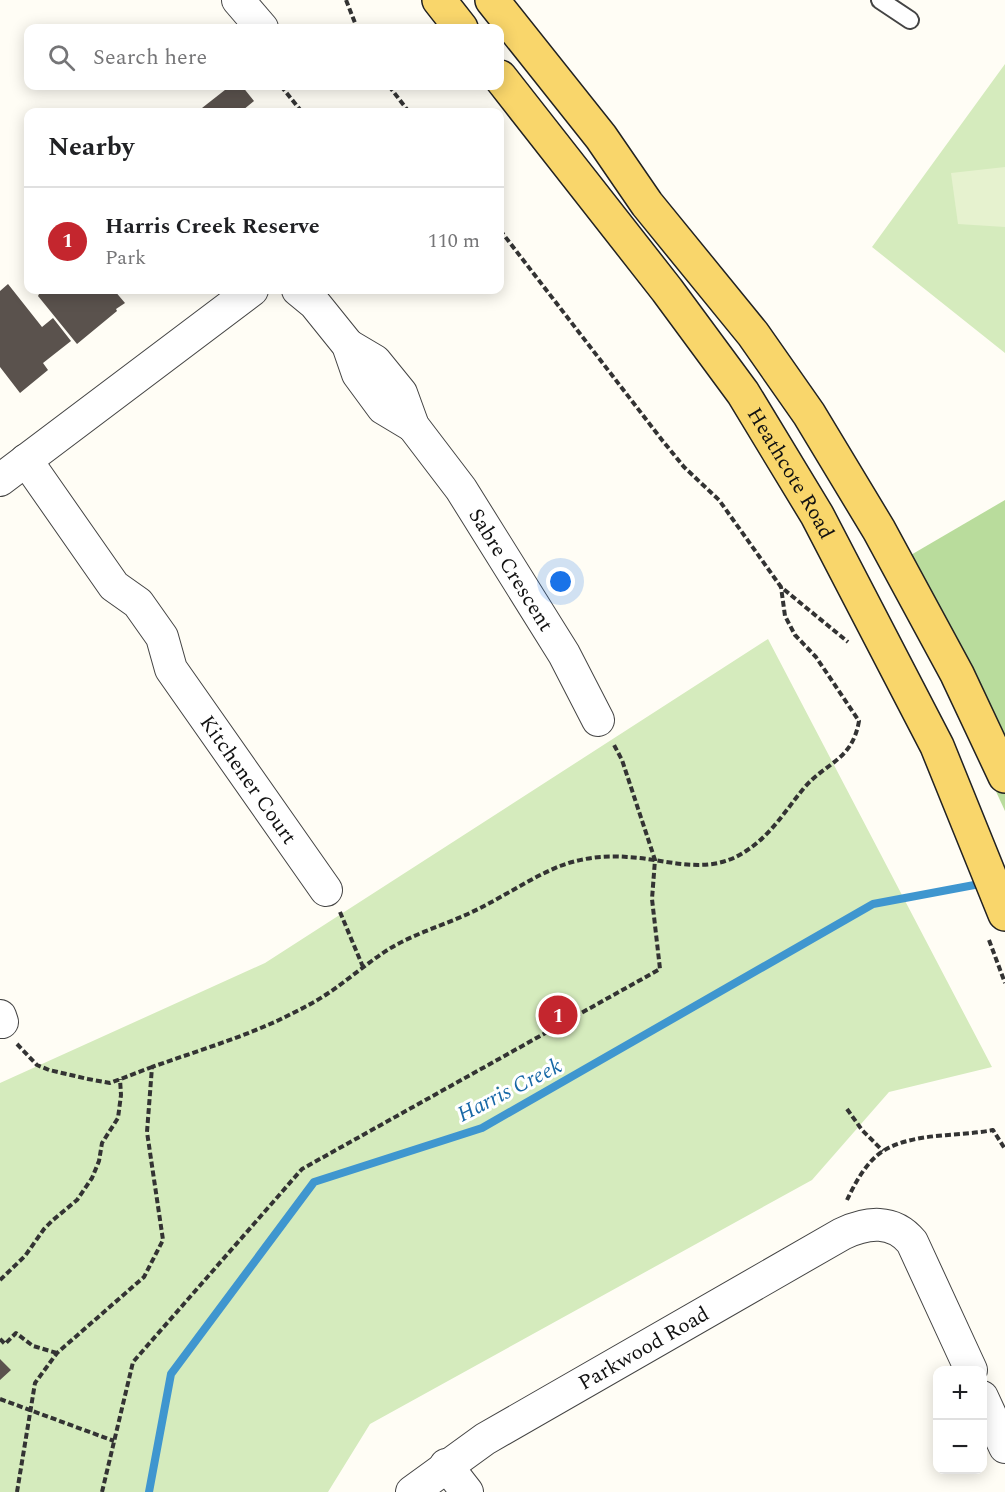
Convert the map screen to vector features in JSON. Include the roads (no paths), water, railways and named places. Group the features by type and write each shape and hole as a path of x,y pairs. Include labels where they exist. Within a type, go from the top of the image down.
{"main road":[{"path":"439,0 458,24"},
{"name":"Heathcote Road","path":"492,0 601,137 647,204 753,334 783,375 879,530 982,726 1005,776"},
{"name":"Heathcote Road","path":"504,82 667,290 743,393 817,515 937,747 1005,914"}],"street":[{"path":"238,0 259,24"},
{"path":"0,480 247,294"},
{"name":"Sabre Crescent","path":"303,294 315,304 348,345 358,374 383,408 413,426 461,489 564,654 598,720"},
{"name":"Kitchener Court","path":"26,460 114,586 121,615 145,650 171,669 326,890"},
{"name":"Parkwood Road","path":"412,1492 446,1465 485,1439 861,1225 885,1224 896,1228 912,1242 969,1366"},
{"path":"987,1408 1005,1447"},
{"path":"446,1465 466,1492"}],"lane":[{"path":"880,0 910,20"}],"waterway":[{"name":"Harris Creek","path":"149,1492 171,1374 314,1182 482,1128 873,904 985,883"}],"place":[{"name":"Harris Creek Reserve","path":"558,1015"}]}
